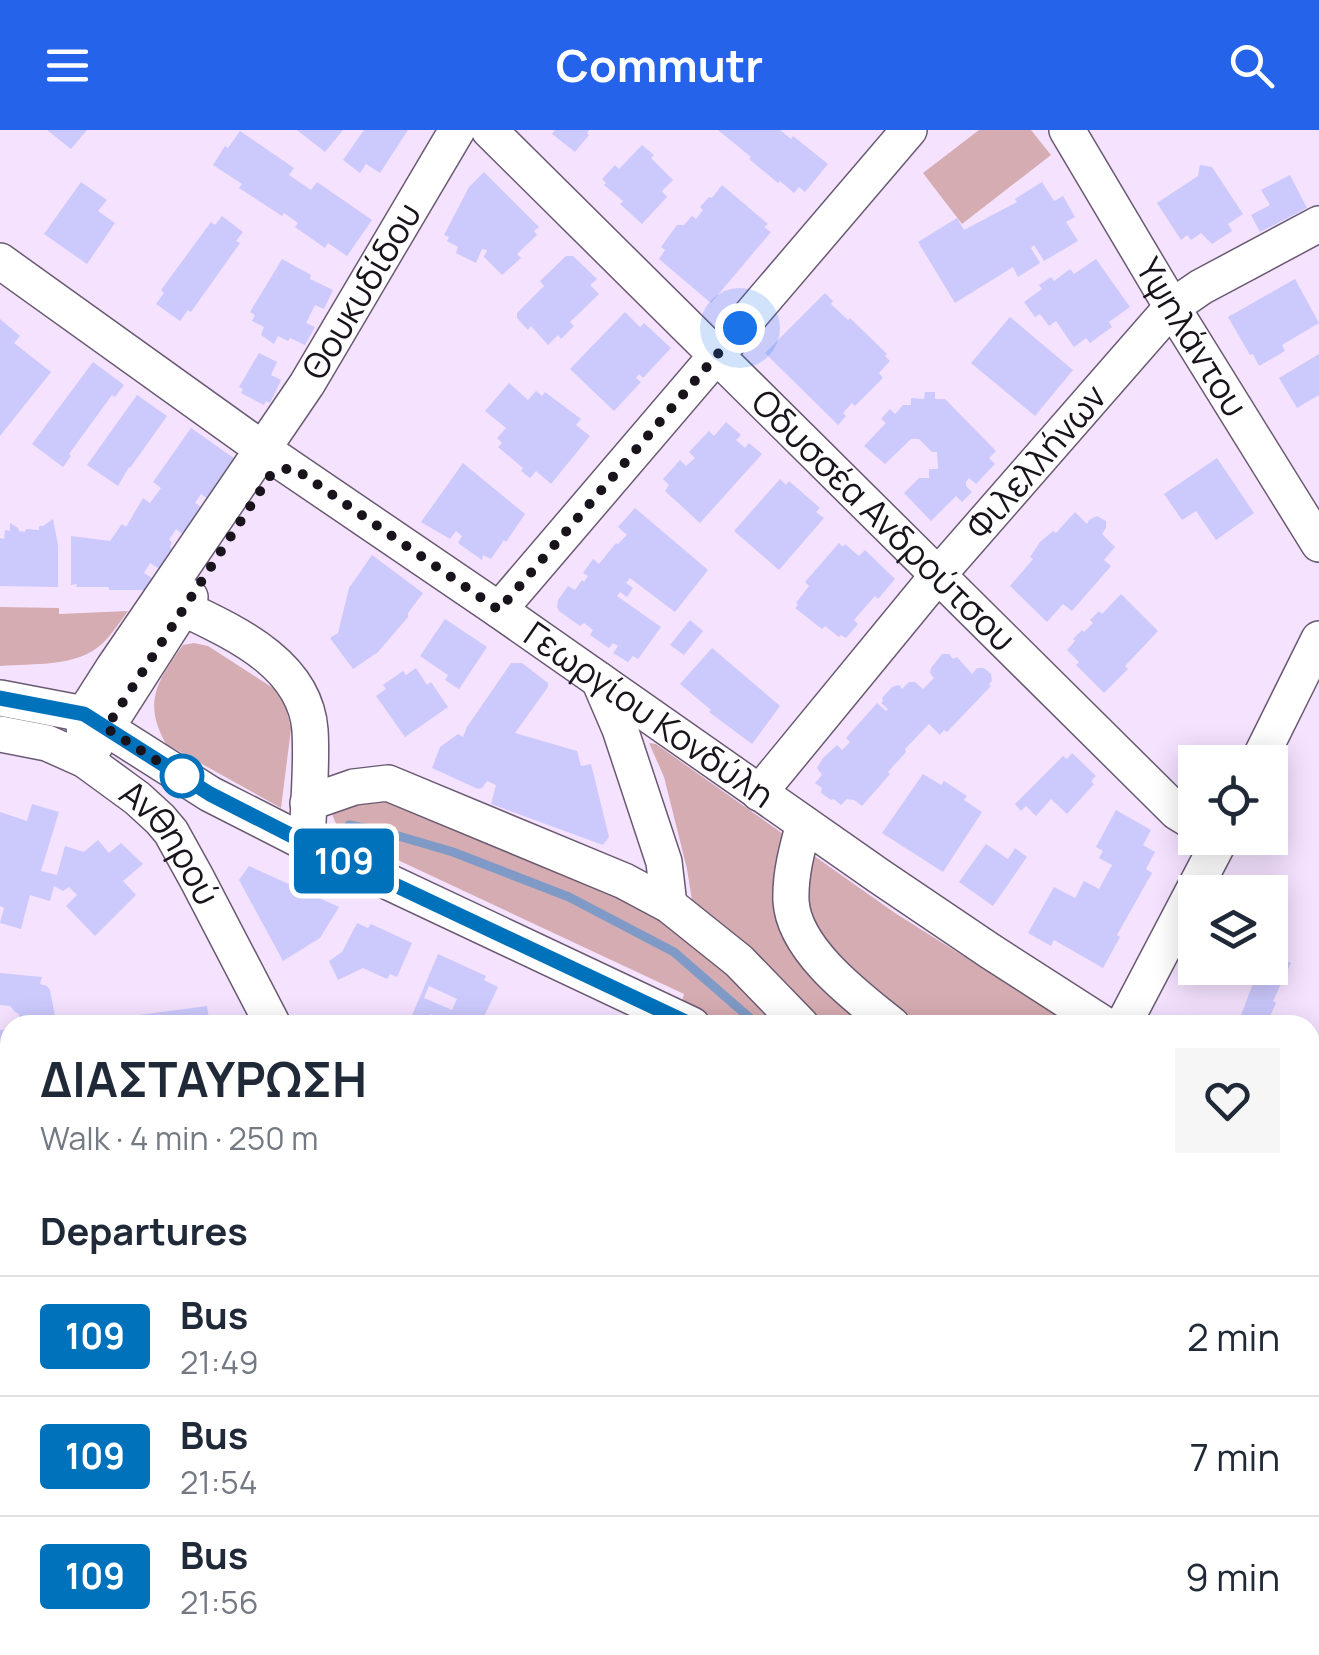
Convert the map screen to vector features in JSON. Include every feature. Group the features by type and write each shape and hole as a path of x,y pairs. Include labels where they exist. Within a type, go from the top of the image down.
{"street":[{"name":"Θουκυδίδου","path":"95,721 184,608 275,464 278,428 456,130"},
{"name":"Οδυσσέα Ανδρούτσου","path":"490,130 1178,813"},
{"path":"499,610 909,130"},
{"name":"Υψηλάντου","path":"1067,130 1319,544"},
{"name":"Φιλελλήνων","path":"760,793 938,575 1172,307 1201,287 1319,224"},
{"name":"Γεωργίου Κονδύλη","path":"0,261 275,464 499,610 990,952 1090,1015"},
{"name":"Θουκυδίδου","path":"85,760 95,721 275,464"},
{"path":"184,608 242,637 281,668 301,697 310,727 308,844"},
{"path":"1266,745 1319,639"},
{"path":"599,680 620,729 664,862 669,904"},
{"path":"0,698 95,721 210,794 671,1015"},
{"name":"Ανθηρού","path":"0,734 48,743 85,760 137,798 171,832 267,1015"},
{"path":"308,803 354,787 388,782 624,881 669,904 740,960 792,1015"},
{"path":"171,832 174,820 190,801 210,794"},
{"path":"804,824 792,880 791,904 797,926 816,956 879,1015"},
{"path":"1128,1015 1211,855"}],"shaded area":[{"path":"979,130 1031,130 1051,155 962,224 923,173"},
{"path":"0,607 59,608 59,614 128,611 103,643 81,657 0,666"},
{"path":"183,645 208,646 276,690 286,708 291,729 281,808 166,744 155,715 156,692"},
{"path":"649,743 656,744 895,913 1060,1015 812,1015 742,942 692,900 664,777"},
{"path":"387,790 637,896 775,1015 698,1015 681,1005 684,994 340,833 328,805"}],"building":[{"path":"47,130 87,130 71,149"},
{"path":"297,130 343,130 325,152"},
{"path":"364,130 408,130 380,173 366,164 360,173 343,160"},
{"path":"555,130 589,130 589,135 575,152 552,134"},
{"path":"718,130 780,130 828,164 805,192 799,187 794,193"},
{"path":"240,131 294,168 289,175 311,190 317,182 372,220 347,256 328,243 325,248 295,227 298,223 239,188 242,184 213,165"},
{"path":"642,145 673,180 662,191 667,197 642,224 620,204 623,201 602,179 615,165 619,169"},
{"path":"1200,165 1212,167 1243,214 1228,224 1232,231 1212,244 1201,233 1191,240 1187,235 1181,240 1157,203 1198,176"},
{"path":"484,172 539,227 534,231 537,235 517,254 521,258 502,275 484,257 487,250 482,249 476,263 456,253 458,247 444,235 469,187"},
{"path":"1290,175 1307,208 1260,232 1251,215 1270,205 1261,190"},
{"path":"81,182 107,200 98,211 115,223 87,264 44,234"},
{"path":"1042,182 1054,201 1063,196 1075,217 1066,222 1078,241 1044,261 1034,245 1031,248 1040,263 1018,277 1013,267 955,303 918,242 957,218 964,230 1017,202 1015,199"},
{"path":"722,185 768,224 764,227 771,232 711,303 659,259 665,250 661,247 677,225 684,225 692,216 696,219 703,210 700,207"},
{"path":"222,216 243,232 236,241 240,243 191,312 188,310 180,321 156,304 164,293 161,290 211,222 215,225"},
{"path":"566,256 573,256 597,279 590,285 599,294 570,322 574,326 561,339 558,335 548,345 531,326 528,330 517,313 544,286 540,281"},
{"path":"282,259 333,290 324,309 315,305 306,323 315,327 305,345 278,336 274,344 261,335 264,327 252,321 255,315 250,312"},
{"path":"1096,259 1130,307 1090,343 1086,338 1074,347 1056,321 1049,326 1040,314 1035,317 1024,302 1051,277 1054,281 1070,269 1074,274"},
{"path":"1295,279 1319,323 1282,345 1285,351 1259,366 1228,317"},
{"path":"825,293 833,301 831,304 850,318 890,361 879,373 883,378 855,406 852,403 838,425 765,353"},
{"path":"625,312 640,327 644,323 671,348 643,378 639,374 636,378 641,382 614,411 570,369"},
{"path":"1010,317 1073,370 1035,416 971,363"},
{"path":"0,319 20,336 14,343 51,372 0,436"},
{"path":"259,353 277,362 271,375 281,380 270,403 266,401 264,405 241,393 243,389 239,387"},
{"path":"1319,354 1319,395 1297,408 1279,378"},
{"path":"93,362 124,385 115,397 112,395 63,467 32,444"},
{"path":"509,383 528,400 536,391 542,396 545,392 581,419 576,425 590,436 551,484 536,471 530,478 498,447 502,443 497,438 506,428 485,411"},
{"path":"925,392 935,392 935,399 945,399 996,451 989,458 995,464 976,484 969,478 966,482 972,492 962,502 956,496 931,521 904,493 919,478 929,478 929,469 938,469 937,452 919,439 911,439 885,464 864,446 886,423 881,419 890,409 895,414 903,405 911,405 911,398 924,399"},
{"path":"137,395 167,416 118,486 87,465"},
{"path":"726,422 741,435 736,440 745,448 749,443 762,454 700,523 665,491 669,485 663,479 680,460 686,466 695,458 689,452 709,431 714,436"},
{"path":"191,428 238,461 210,501 201,494 195,503 204,509 185,536 176,529 169,540 177,553 164,572 150,563 144,573 153,579 146,590 71,585 71,536 110,541 122,524 126,527 143,498 150,503 161,488 153,482"},
{"path":"1217,458 1254,513 1216,540 1196,511 1182,520 1164,494"},
{"path":"463,463 525,514 491,559 483,555 482,560 458,543 462,536 456,531 450,539 421,522"},
{"path":"780,479 786,485 789,481 820,508 816,512 824,518 779,570 734,531"},
{"path":"635,508 708,570 675,612 630,578 626,583 633,588 627,597 620,592 617,596 661,627 638,659 633,656 628,662 613,653 618,646 613,643 609,648 590,635 593,630 584,623 580,626 557,607 568,586 575,590 584,582 588,576 583,573 593,559 599,564 627,535 618,527"},
{"path":"1075,512 1087,524 1097,516 1106,521 1102,534 1115,547 1104,560 1111,566 1072,611 1063,604 1047,622 1010,586 1033,559 1030,557 1040,542 1053,531 1056,533"},
{"path":"53,519 58,545 58,587 0,586 0,538 4,539 5,530 10,531 10,523 25,532 39,530 39,526"},
{"path":"839,543 859,556 865,550 895,579 854,620 858,624 846,638 825,626 822,629 795,608 809,586 805,582"},
{"path":"372,555 423,593 378,652 353,669 330,638 338,633 349,588"},
{"path":"1121,594 1158,631 1104,693 1067,650 1073,639 1093,623 1090,620 1099,611 1102,614"},
{"path":"445,619 487,647 459,689 445,680 448,675 420,656"},
{"path":"690,620 703,631 684,655 670,645"},
{"path":"712,648 780,706 752,744 680,684"},
{"path":"942,654 957,657 972,674 977,668 984,668 991,674 991,686 947,732 944,730 940,735 929,724 862,806 847,799 841,805 821,793 822,788 815,783 822,775 817,768 823,758 837,745 842,750 850,742 846,738 877,703 888,709 881,703 892,687 899,685 902,689 915,682 923,689 934,678 931,668"},
{"path":"511,663 522,663 548,683 515,733 577,751 581,766 591,764 609,837 603,845 491,804 496,785 487,781 478,789 432,768 440,747 458,734 463,737"},
{"path":"416,668 448,707 405,737 376,696 386,689 383,685 403,671 406,675"},
{"path":"1072,753 1096,776 1091,781 1094,784 1067,814 1051,799 1036,816 1026,806 1021,811 1015,804 1063,756 1067,759"},
{"path":"923,774 941,785 944,781 982,812 943,872 882,833"},
{"path":"32,804 59,812 41,871 57,875 65,846 84,852 98,840 109,853 121,843 143,864 123,881 136,895 95,936 66,906 77,895 69,887 63,891 54,886 50,901 30,895 21,929 0,923 4,908 0,906 0,812 27,821"},
{"path":"1116,810 1151,830 1143,845 1155,852 1146,869 1152,873 1103,968 1054,940 1051,946 1028,933 1054,887 1075,898 1084,881 1099,889 1112,865 1099,858 1103,851 1096,847"},
{"path":"986,844 1008,859 1015,848 1027,857 993,906 959,882"},
{"path":"249,866 339,907 320,938 283,961 239,880"},
{"path":"357,923 368,928 371,924 412,943 397,977 390,974 387,979 363,968 338,980 329,961 342,952"},
{"path":"438,954 486,976 484,980 498,987 485,1015 412,1015","holes":["429,986 457,999 452,1010 424,998"]},
{"path":"0,973 42,977 40,984 50,990 55,1015 19,1015 10,1006 0,1005"},
{"path":"1252,985 1281,985 1271,1015 1241,1015"},
{"path":"207,1006 208,1015 140,1015"}],"waterway":[{"path":"349,825 453,852 569,897 674,952 746,1015"}],"bus line":[{"name":"109","path":"0,698 84,714 210,794 671,1015"}],"route":[{"path":"182,776 106,728 270,476 295,469 499,610 740,328"}]}
